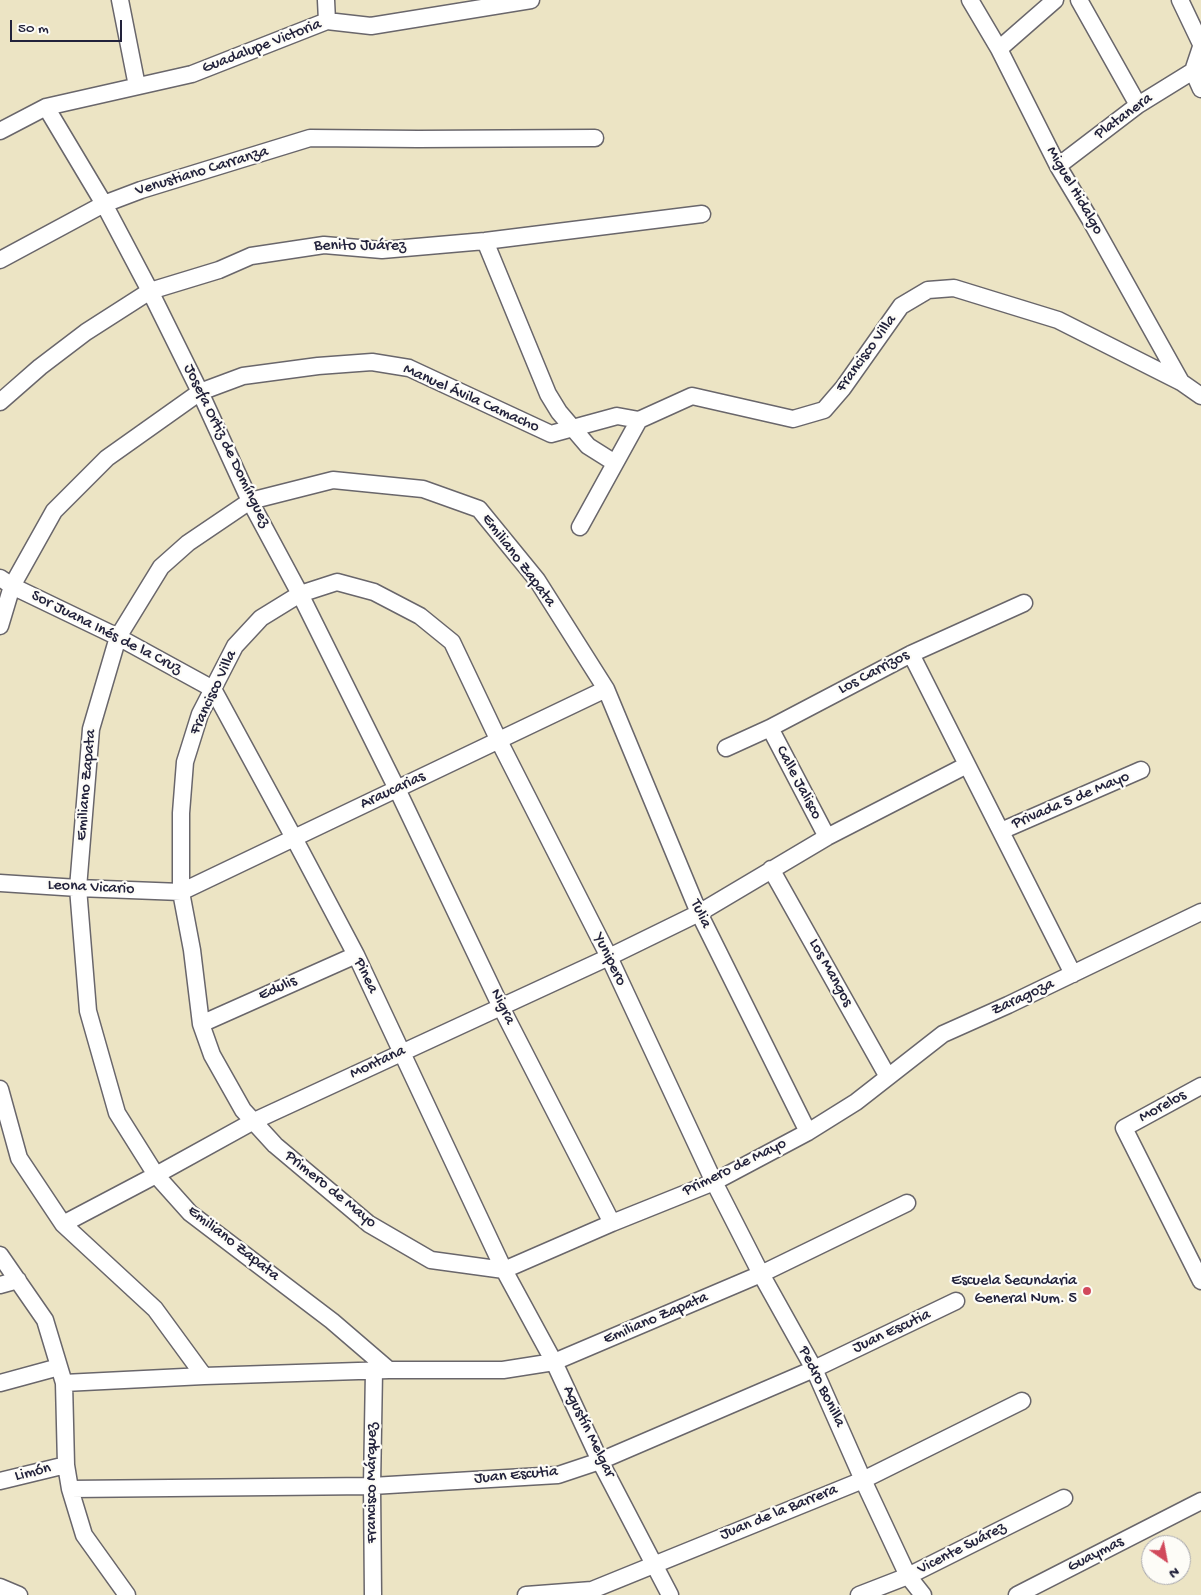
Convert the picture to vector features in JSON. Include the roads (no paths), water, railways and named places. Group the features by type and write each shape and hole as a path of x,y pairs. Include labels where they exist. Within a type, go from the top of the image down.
{"street":[{"path":"120,0 137,86"},
{"path":"326,0 327,22"},
{"name":"Guadalupe Victoria","path":"0,131 46,108 192,74 327,22 371,26 531,0"},
{"name":"Miguel Hidalgo","path":"970,0 999,49 1058,166 1092,222 1181,382"},
{"path":"999,49 1055,0"},
{"path":"1079,0 1138,105"},
{"path":"1180,0 1201,45 1193,71 1201,89"},
{"name":"Platanera","path":"1058,166 1138,105 1193,71"},
{"name":"Josefa Ortiz de Domínguez","path":"46,108 104,204 150,291 200,392 250,501 300,594 397,789"},
{"name":"Venustiano Carranza","path":"0,260 104,204 141,190 310,138 595,138"},
{"name":"Benito Juárez","path":"0,402 40,367 86,332 150,291 219,270 251,256 324,244 382,250 484,242 702,214"},
{"path":"484,242 548,394 573,429 588,446 615,463"},
{"name":"Francisco Villa","path":"639,420 692,396 793,419 824,410 843,388 902,306 928,290 954,288 1058,320 1181,382 1201,396"},
{"name":"Manuel Ávila Camacho","path":"0,626 6,582 54,511 107,458 200,392 243,376 318,366 372,362 409,368 551,434 617,416 639,420"},
{"path":"580,527 639,420"},
{"name":"Emiliano Zapata","path":"382,1370 332,1321 190,1213 156,1175 117,1112 88,1011 78,888 91,729 118,637 161,567 188,543 250,501 333,480 424,489 479,509 537,580 606,689"},
{"name":"Sor Juana Inés de la Cruz","path":"6,582 118,637 213,689"},
{"name":"Francisco Villa","path":"181,892 181,813 185,762 200,714 235,646 261,618 300,594 337,582 374,592 420,616 452,642 499,741"},
{"name":"Los Carrizos","path":"726,748 770,728 910,654 1024,603"},
{"path":"910,654 1074,974"},
{"name":"Pinea","path":"213,689 356,955 504,1270"},
{"name":"Araucarias","path":"181,892 606,689"},
{"name":"Tulia","path":"606,689 699,913 808,1132"},
{"name":"Calle Jalisco","path":"770,728 827,837"},
{"name":"Yunipero","path":"499,741 608,957 714,1182"},
{"name":"Montana","path":"63,1224 252,1122 699,913 827,837 967,765"},
{"name":"Privada 5 de Mayo","path":"1000,831 1141,770"},
{"name":"Nigra","path":"397,789 501,1007 612,1223"},
{"name":"Los Mangos","path":"771,869 888,1077"},
{"name":"Leona Vicario","path":"0,883 181,892"},
{"name":"Primero de Mayo","path":"181,892 192,950 201,1024 212,1055 243,1110 275,1145 369,1224 431,1260 504,1270 612,1223 714,1182 808,1132 856,1102"},
{"name":"Zaragoza","path":"856,1102 943,1034 1074,974 1201,912"},
{"name":"Edulis","path":"201,1024 356,955"},
{"name":"Morelos","path":"1201,1086 1124,1128 1201,1281"},
{"path":"0,1089 19,1158 63,1224 155,1309 204,1376"},
{"name":"Pedro Bonilla","path":"714,1182 761,1274 814,1369 908,1576 923,1595"},
{"name":"Emiliano Zapata","path":"64,1383 382,1370 503,1370 554,1362 761,1274 907,1202"},
{"path":"0,1255 45,1320 64,1383 66,1464 70,1489 84,1535 127,1595"},
{"name":"Agustín Melgar","path":"504,1270 554,1362 600,1461 670,1595"},
{"path":"0,1285 18,1280"},
{"name":"Juan Escutia","path":"70,1489 372,1486 558,1475 600,1461 814,1369 956,1301"},
{"path":"0,1383 59,1367"},
{"name":"Francisco Márquez","path":"373,1595 372,1486 382,1370"},
{"name":"Juan de la Barrera","path":"526,1595 592,1590 863,1480 1022,1401"},
{"name":"Limón","path":"0,1481 66,1464"},
{"name":"Vicente Suárez","path":"859,1595 908,1576 1064,1498"},
{"name":"Guaymas","path":"1017,1595 1201,1501"},
{"path":"0,1587 19,1595"}],"place":[{"name":"Escuela Secundaria General Num. 5","path":"1087,1291"}]}
